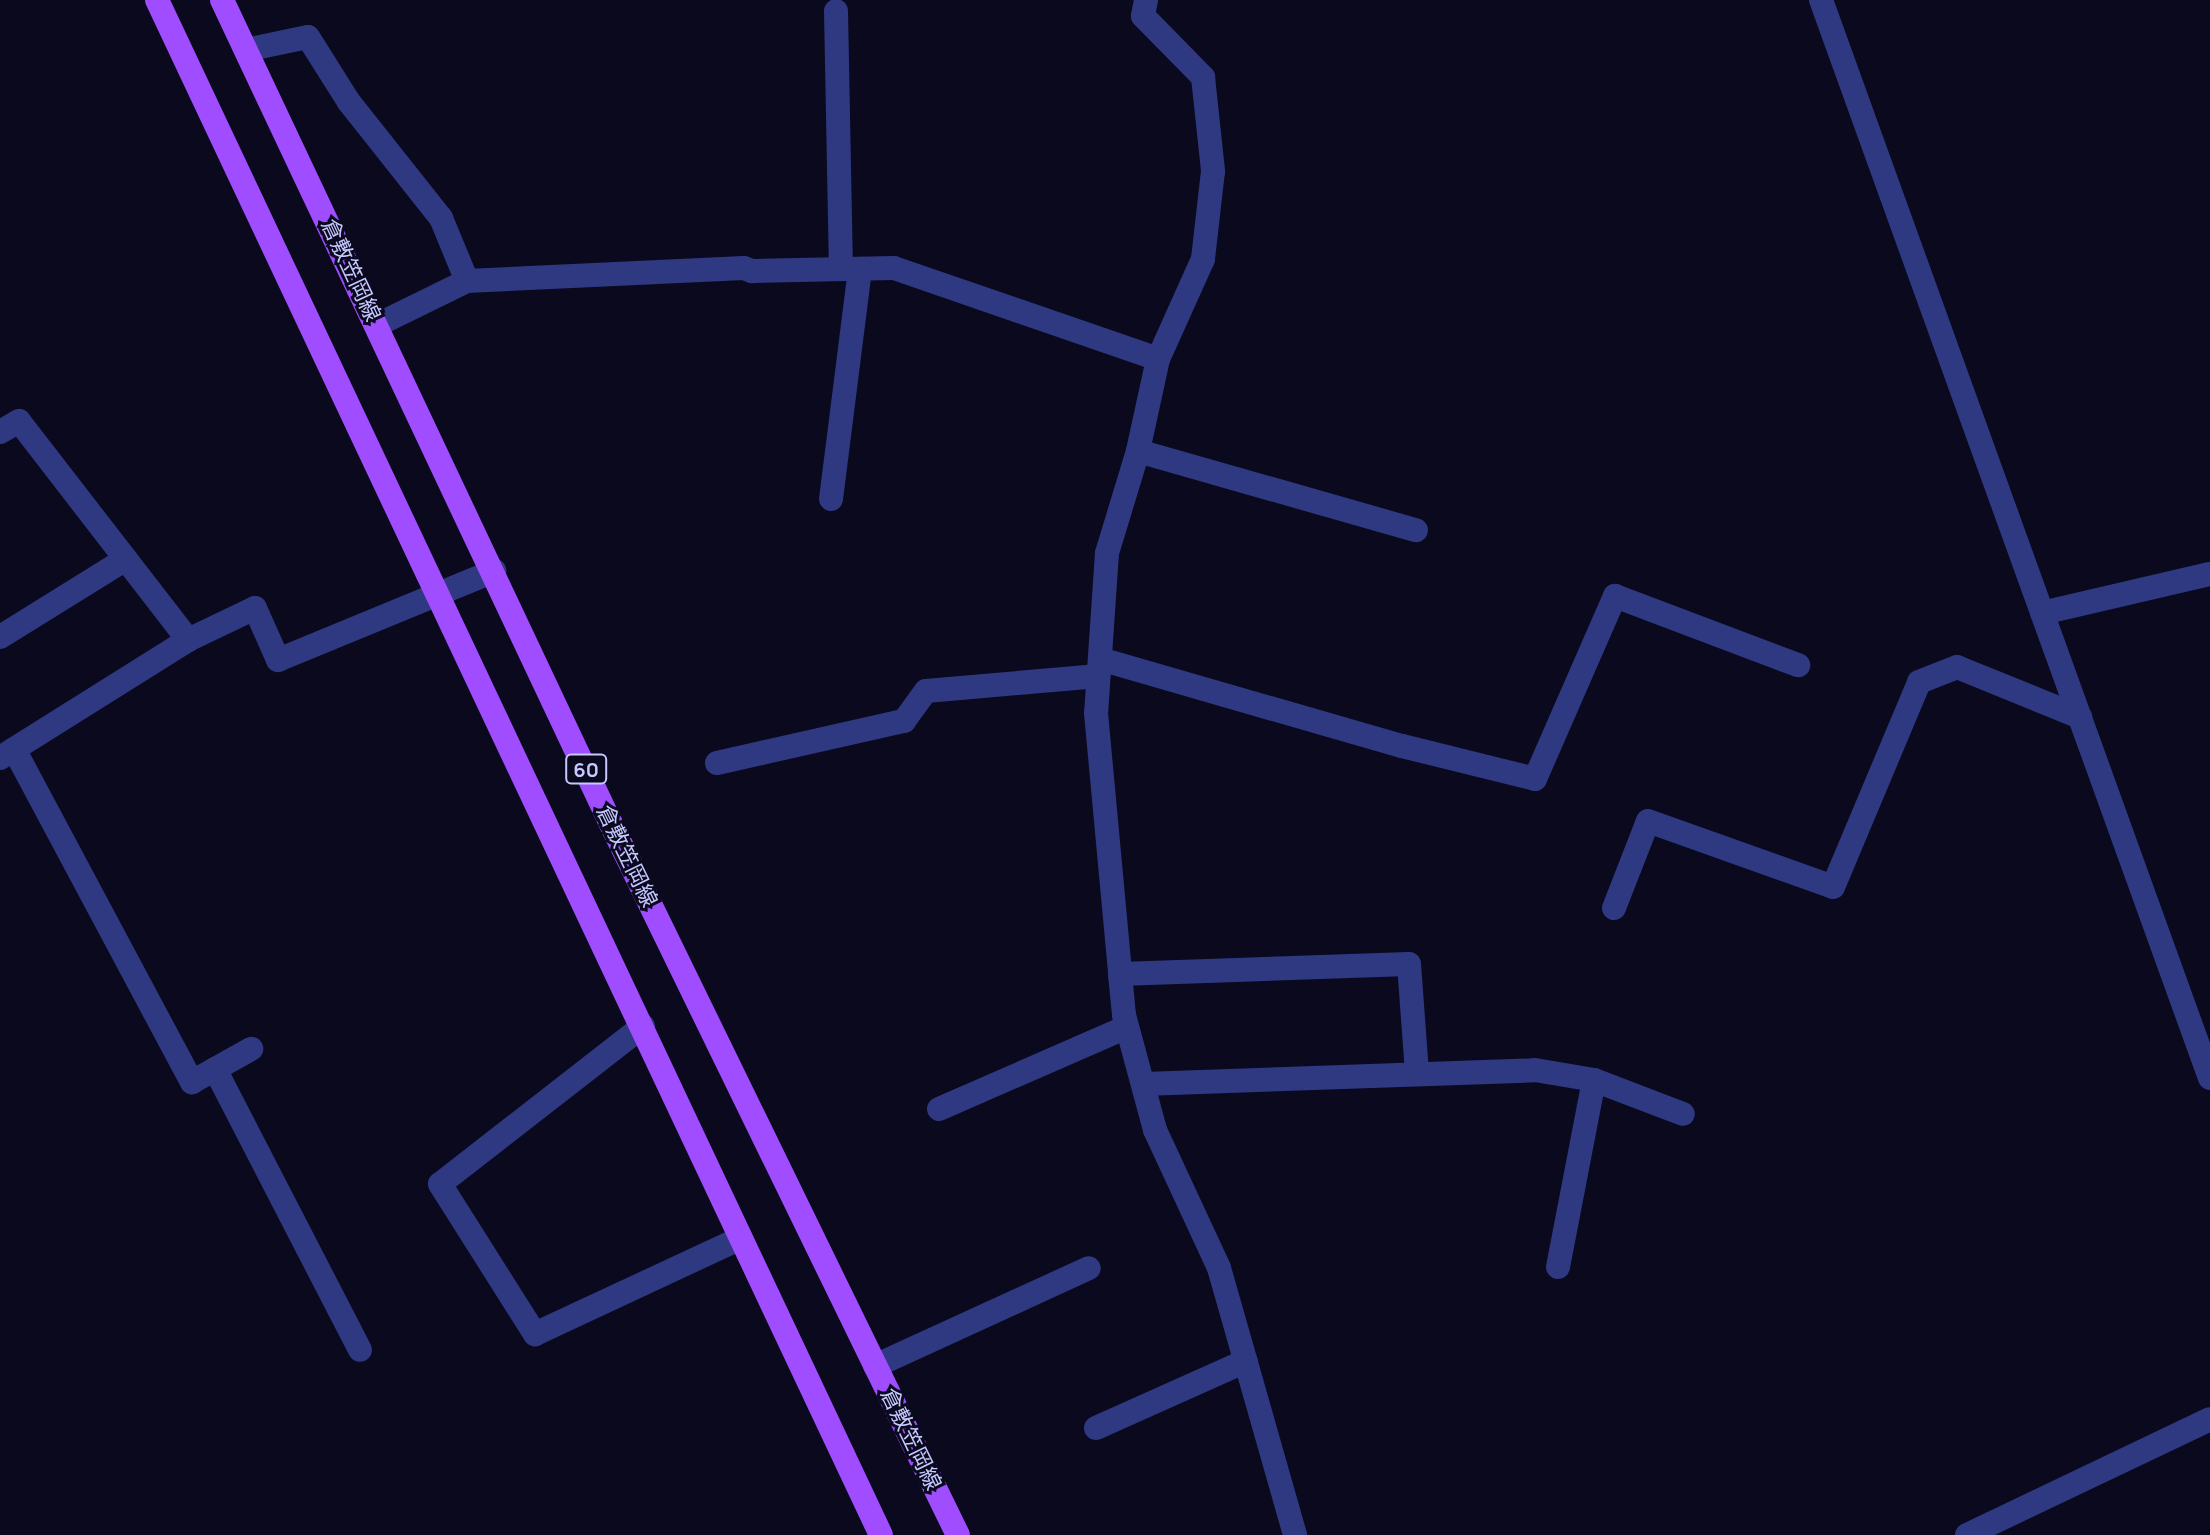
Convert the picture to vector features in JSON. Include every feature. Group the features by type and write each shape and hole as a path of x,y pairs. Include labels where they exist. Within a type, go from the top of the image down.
{"main road":[{"name":"60","path":"157,0 881,1535"},
{"name":"倉敷笠岡線","path":"222,0 611,824 958,1535"}],"street":[{"path":"1146,0 1143,16 1203,77 1213,171 1203,259 1158,359 1138,451 1107,553 1096,713 1120,974 1127,1027 1155,1130 1219,1268 1295,1535"},
{"path":"1821,0 2210,1078"},
{"path":"831,499 850,269 836,11"},
{"path":"246,50 308,37 349,102 441,218 467,281"},
{"path":"377,325 467,281 744,268 752,271 894,268 1158,359"},
{"path":"0,432 19,421 188,640"},
{"path":"1138,451 1416,530"},
{"path":"0,637 126,559"},
{"path":"251,1049 192,1082 7,754 188,640 255,608 278,660 494,571"},
{"path":"2042,613 2210,574"},
{"path":"717,763 904,721 926,691 1099,668 1535,779 1615,596 1798,665"},
{"path":"1614,908 1648,821 1833,887 1919,682 1957,667 2080,717"},
{"path":"1120,974 1409,964 1417,1074"},
{"path":"643,1026 440,1184 535,1334 741,1238"},
{"path":"939,1109 1127,1027"},
{"path":"215,1069 360,1350"},
{"path":"1143,1084 1535,1070 1594,1080 1683,1114"},
{"path":"1558,1267 1594,1080"},
{"path":"875,1366 1089,1268"},
{"path":"1096,1428 1246,1361"},
{"path":"1967,1535 2210,1419"}]}
